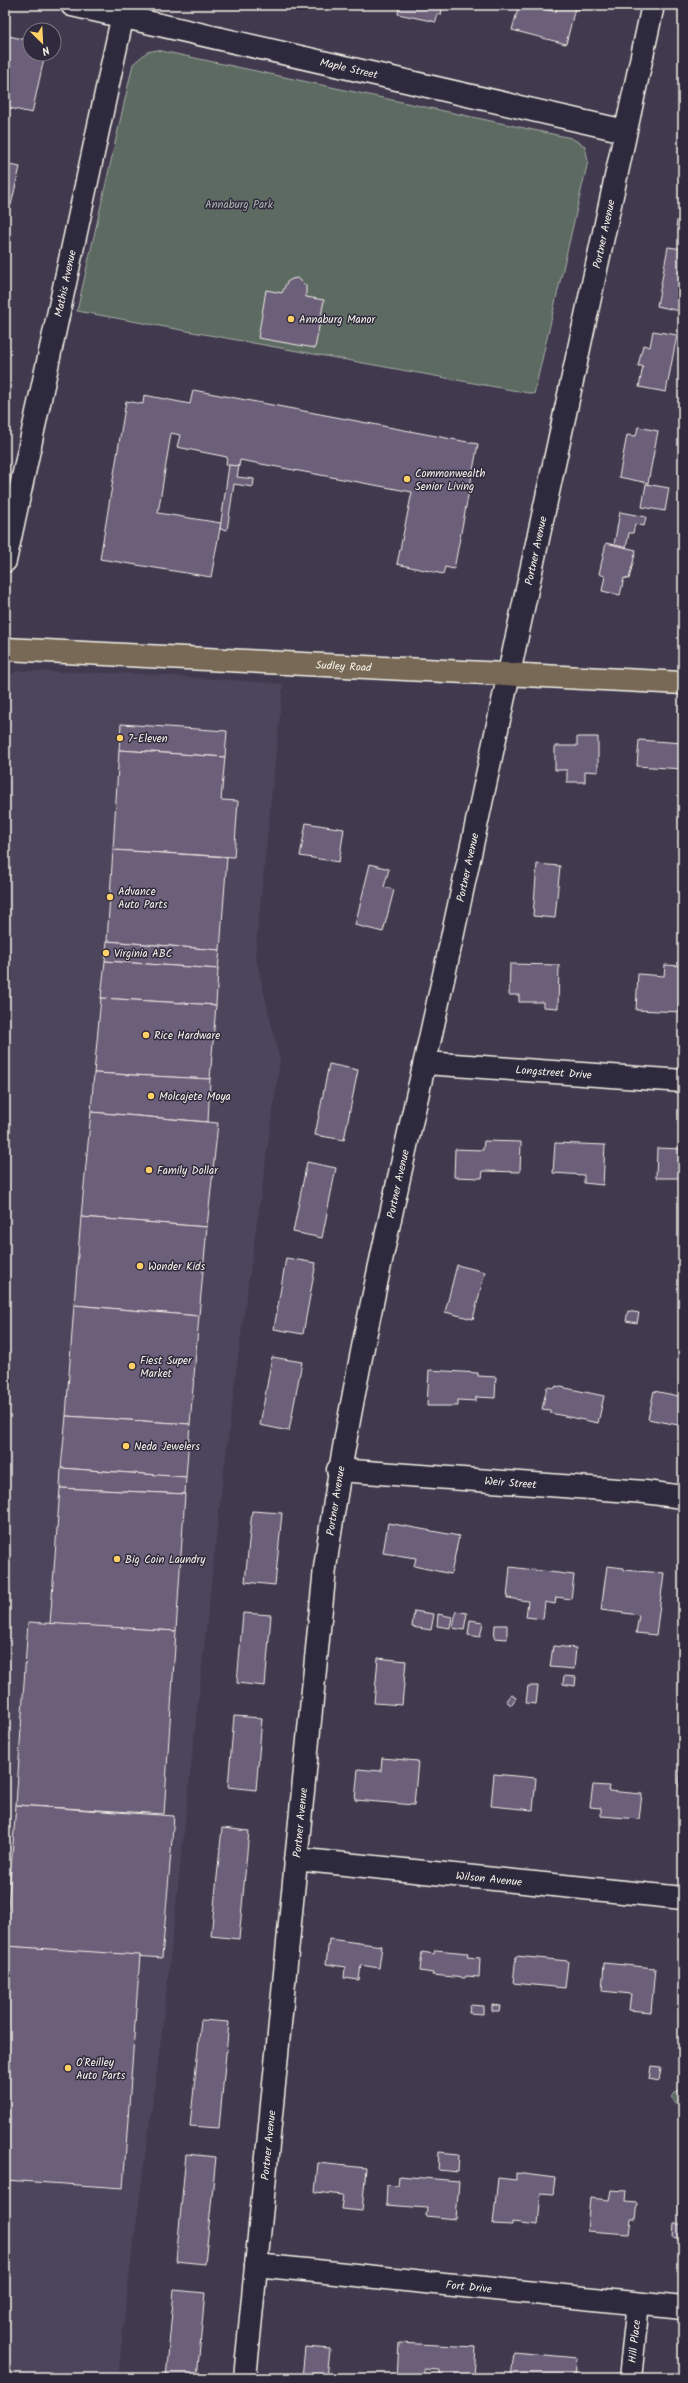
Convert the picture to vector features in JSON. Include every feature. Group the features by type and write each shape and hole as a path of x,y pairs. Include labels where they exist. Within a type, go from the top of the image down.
{"main road":[{"name":"Sudley Road","path":"5,648 683,683"}],"street":[{"name":"Maple Street","path":"72,5 124,11 625,131"},
{"name":"Portner Avenue","path":"245,2378 295,1859 325,1568 338,1470 357,1370 425,1063 653,5"},
{"name":"Mathis Avenue","path":"5,561 124,11"},
{"name":"Longstreet Drive","path":"425,1063 683,1081"},
{"name":"Weir Street","path":"338,1470 645,1492 683,1497"},
{"name":"Wilson Avenue","path":"295,1859 683,1898"},
{"name":"Fort Drive","path":"256,2265 683,2308"},
{"name":"Hill Place","path":"630,2378 638,2304"}],"shaded area":[{"path":"17,671 144,674 283,684 255,954 280,1061 240,1341 219,1510 162,2032 127,2292 118,2378 5,2378 5,679"}],"green space":[{"name":"Annaburg Park","path":"157,50 571,138 585,146 588,161 534,394 77,311 133,64 147,52"},
{"path":"683,2085 683,2107 679,2106 671,2097"}],"building":[{"path":"389,5 443,5 441,15 437,14 436,22 398,14 399,7"},
{"path":"519,5 529,5 556,12 557,5 581,5 580,10 575,8 566,44 512,30"},
{"path":"5,35 22,39 22,62 43,62 32,113 5,107"},
{"path":"5,164 20,167 11,205 6,204 5,207"},
{"path":"683,195 683,228 676,226"},
{"path":"668,247 683,249 683,297 680,311 657,306"},
{"name":"Annaburg Manor","path":"298,278 306,286 306,297 324,300 315,348 258,338 266,290 282,293 287,282"},
{"path":"653,331 677,335 666,392 639,387 643,366 638,366 643,345 650,347"},
{"name":"Commonwealth Senior Living","path":"193,390 478,444 454,569 445,567 443,574 397,564 412,492 240,460 239,466 226,465 227,457 177,447 180,435 171,433 158,513 221,523 211,577 100,559 126,401 143,404 144,395 190,404"},
{"path":"638,427 658,431 648,483 619,477 627,435 636,436"},
{"path":"229,465 239,466 237,477 254,479 253,487 234,484 227,530 220,529"},
{"path":"646,484 669,488 665,511 642,507"},
{"path":"620,512 646,517 644,526 635,524 633,533 629,533 626,548 614,545"},
{"path":"606,543 636,550 629,579 624,578 620,595 602,591 605,576 599,574"},
{"path":"121,724 227,731 225,757 119,750"},
{"path":"577,737 598,737 598,772 585,771 585,782 567,782 567,770 555,770 555,746 577,746"},
{"path":"639,740 683,743 683,769 637,766"},
{"path":"119,750 225,757 221,800 238,801 234,857 113,850"},
{"path":"306,823 344,829 339,862 300,856"},
{"path":"113,850 227,857 220,950 107,941"},
{"path":"370,864 389,869 384,887 394,890 383,932 355,925"},
{"path":"537,864 560,866 555,918 533,916"},
{"path":"107,941 220,950 218,969 105,961"},
{"path":"105,961 218,969 216,1005 101,998"},
{"path":"510,964 559,965 558,1008 543,1007 543,1002 519,1002 519,995 509,995"},
{"path":"665,965 683,966 683,1012 636,1010 638,974 664,976"},
{"path":"101,998 216,1005 210,1079 94,1073"},
{"path":"329,1064 358,1070 344,1140 315,1135"},
{"name":"Molcajete Moya","path":"94,1073 210,1079 208,1122 91,1112"},
{"name":"Family Dollar","path":"91,1112 218,1123 207,1227 81,1217"},
{"path":"484,1141 521,1142 520,1172 483,1171 482,1178 454,1177 455,1149 483,1150"},
{"path":"555,1143 605,1145 603,1185 584,1183 584,1175 553,1173"},
{"path":"657,1148 683,1149 683,1190 679,1190 679,1178 656,1178"},
{"path":"307,1162 336,1168 322,1238 293,1232"},
{"name":"Wonder Kids","path":"81,1217 207,1227 199,1316 74,1305"},
{"path":"286,1258 316,1263 303,1334 274,1329"},
{"path":"457,1265 485,1272 473,1319 445,1312"},
{"name":"Fiest Super Market","path":"74,1305 199,1316 190,1424 66,1416"},
{"path":"628,1311 639,1313 637,1323 626,1321"},
{"path":"272,1357 302,1362 289,1431 260,1425"},
{"path":"429,1370 478,1373 478,1376 496,1377 495,1398 476,1397 476,1401 458,1400 458,1406 427,1406"},
{"path":"556,1386 604,1396 598,1423 550,1413 550,1410 542,1409 547,1387 555,1388"},
{"path":"654,1391 683,1397 683,1426 648,1419"},
{"name":"Neda Jewelers","path":"66,1416 190,1424 186,1477 61,1468"},
{"path":"61,1468 186,1477 185,1494 60,1488"},
{"name":"Big Coin Laundry","path":"60,1488 185,1494 176,1631 50,1624"},
{"path":"252,1511 282,1513 275,1585 245,1582"},
{"path":"388,1523 459,1536 451,1574 414,1566 416,1558 383,1553"},
{"path":"607,1566 624,1568 623,1570 664,1573 656,1635 636,1633 639,1615 601,1610"},
{"path":"510,1567 574,1575 571,1599 556,1597 555,1604 545,1602 543,1619 526,1617 528,1601 507,1598"},
{"path":"414,1611 434,1614 431,1630 412,1627"},
{"path":"456,1611 467,1613 464,1630 453,1628"},
{"path":"243,1613 271,1615 265,1686 237,1683"},
{"path":"438,1614 452,1617 450,1628 437,1626"},
{"path":"470,1620 483,1622 480,1637 468,1635"},
{"path":"28,1622 176,1631 164,1814 16,1805"},
{"path":"495,1625 507,1625 507,1639 494,1638"},
{"path":"553,1646 576,1648 574,1669 550,1667"},
{"path":"378,1658 406,1661 402,1705 374,1703"},
{"path":"564,1676 576,1677 575,1686 563,1684"},
{"path":"528,1686 538,1686 536,1704 526,1703"},
{"path":"511,1694 516,1698 511,1705 506,1701"},
{"path":"234,1716 262,1718 256,1790 228,1787"},
{"path":"382,1758 418,1761 414,1805 355,1800 358,1769 381,1771"},
{"path":"681,1760 683,1760 683,1787 679,1787"},
{"path":"494,1774 536,1778 533,1810 491,1806"},
{"path":"593,1785 609,1786 608,1791 642,1794 639,1819 601,1816 601,1808 590,1807"},
{"path":"16,1805 174,1816 162,1958 5,1946"},
{"path":"222,1828 249,1831 239,1939 211,1936"},
{"path":"329,1939 382,1946 379,1968 361,1965 359,1980 344,1978 345,1967 326,1964"},
{"name":"O'Reilley Auto Parts","path":"5,1946 140,1955 123,2188 5,2180"},
{"path":"435,1950 468,1953 467,1957 480,1958 479,1977 466,1976 465,1978 432,1975 433,1973 420,1971 422,1952 434,1954"},
{"path":"516,1956 568,1961 565,1988 513,1983"},
{"path":"604,1963 655,1968 651,2012 629,2010 631,1994 602,1991"},
{"path":"470,2005 483,2006 483,2014 469,2013"},
{"path":"492,2005 500,2006 499,2011 492,2011"},
{"path":"201,2020 229,2022 219,2128 190,2126"},
{"path":"651,2066 661,2067 659,2081 649,2079"},
{"path":"439,2152 459,2154 458,2172 438,2170"},
{"path":"186,2154 216,2157 205,2264 176,2261"},
{"path":"318,2163 366,2168 362,2211 341,2209 343,2195 315,2192"},
{"path":"516,2173 555,2178 553,2194 541,2193 538,2225 512,2222 512,2225 493,2224 498,2178 516,2180"},
{"path":"399,2176 459,2181 456,2219 426,2216 427,2208 386,2205 387,2185 398,2186"},
{"path":"611,2190 626,2191 625,2202 638,2203 636,2219 631,2219 629,2234 587,2231 590,2198 609,2200"},
{"path":"674,2224 683,2224 683,2240 673,2238"},
{"path":"174,2290 205,2293 197,2378 166,2378"},
{"path":"399,2343 476,2347 474,2378 440,2378 440,2370 423,2369 423,2378 397,2378"},
{"path":"305,2347 330,2349 327,2378 302,2378"},
{"path":"514,2352 577,2358 575,2378 511,2378"}],"place":[{"name":"Annaburg Manor","path":"291,319"},
{"name":"Commonwealth Senior Living","path":"407,479"},
{"name":"7-Eleven","path":"120,738"},
{"name":"Advance Auto Parts","path":"110,897"},
{"name":"Virginia ABC","path":"106,953"},
{"name":"Rice Hardware","path":"146,1035"},
{"name":"Molcajete Moya","path":"151,1096"},
{"name":"Family Dollar","path":"149,1170"},
{"name":"Wonder Kids","path":"140,1266"},
{"name":"Fiest Super Market","path":"132,1366"},
{"name":"Neda Jewelers","path":"126,1446"},
{"name":"Big Coin Laundry","path":"117,1559"},
{"name":"O'Reilley Auto Parts","path":"68,2068"}]}
